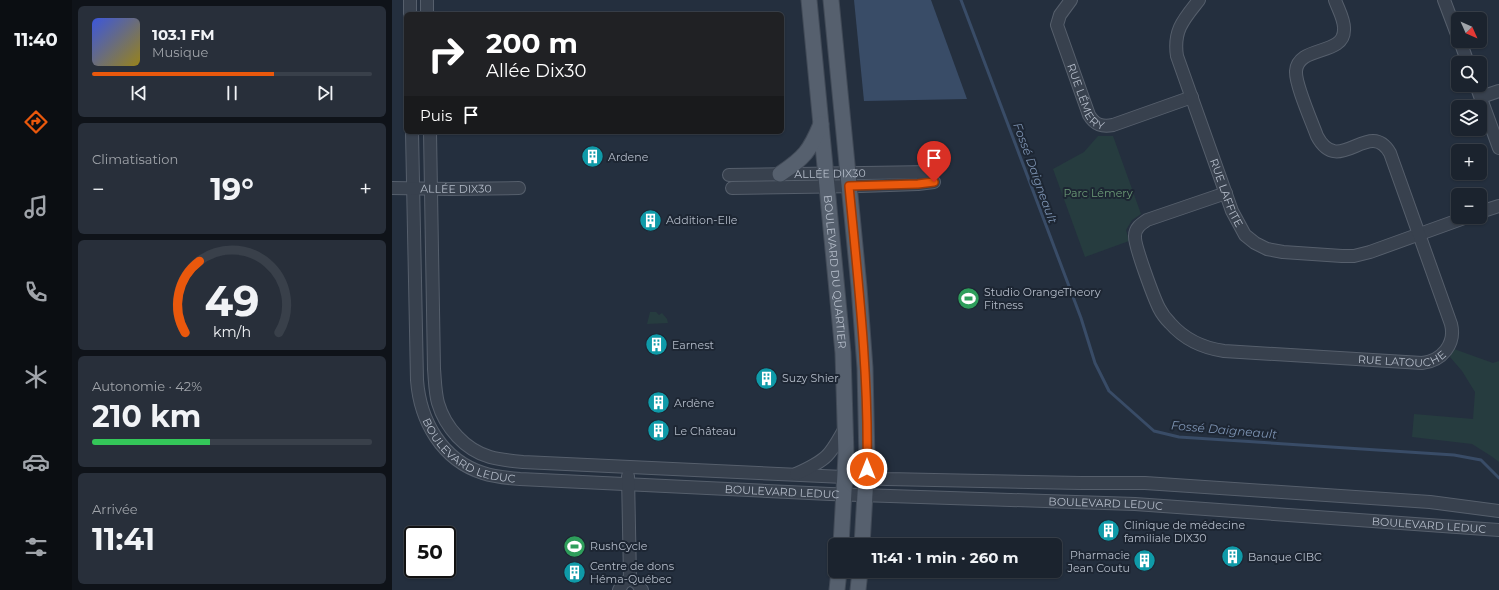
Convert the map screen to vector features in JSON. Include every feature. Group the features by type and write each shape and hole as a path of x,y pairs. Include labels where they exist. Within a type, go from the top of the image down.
{"main road":[{"name":"BOULEVARD DU QUARTIER","path":"809,0 842,338 846,426 841,538"},
{"name":"BOULEVARD DU QUARTIER","path":"831,0 865,368 867,413 866,495 863,538"},
{"path":"780,174 805,155 812,144 821,123"},
{"path":"837,590 838,578"},
{"path":"858,590 859,578"}],"street":[{"path":"410,0 410,12"},
{"path":"427,0 427,12"},
{"name":"RUE LÉMERY","path":"1071,0 1060,15 1057,25 1089,115 1098,125 1113,125 1192,97"},
{"name":"RUE LAFFITE","path":"1199,0 1178,30 1176,42 1180,64 1235,217 1245,235 1260,246 1274,251 1354,256 1370,252 1451,223"},
{"name":"RUE LATOUCHE","path":"1226,193 1147,220 1139,226 1135,235 1136,244 1158,306 1170,324 1181,334 1194,342 1211,348 1224,350 1422,363 1438,358 1449,346 1452,335 1452,327 1390,153 1380,142 1374,141 1339,152 1328,150 1317,136 1297,81 1296,70 1302,60 1309,55 1334,46 1344,34 1344,26 1335,0"},
{"path":"1444,0 1451,18"},
{"path":"1481,98 1499,91"},
{"path":"1479,92 1499,148"},
{"name":"BOULEVARD LEDUC","path":"412,134 418,389 420,404 436,438 456,459 474,470 487,474 520,479 866,495 1142,504 1499,530"},
{"name":"BOULEVARD LEDUC","path":"430,134 435,390 440,409 454,434 466,445 490,458 523,462 866,478 964,481 1153,483 1420,501 1499,511"},
{"name":"ALLÉE DIX30","path":"729,175 780,174 827,180"},
{"name":"ALLÉE DIX30","path":"732,188 827,180 918,184 932,177"},
{"name":"ALLÉE DIX30","path":"392,188 520,188"},
{"path":"1487,210 1499,206"},
{"path":"793,475 818,463 827,456 846,426"},
{"path":"628,467 630,579"},
{"path":"619,590 623,583 630,579"},
{"path":"630,579 637,583 642,590"}],"green space":[{"name":"Parc Lémery","path":"1098,136 1113,136 1141,214 1132,220 1126,230 1129,241 1085,257 1053,169 1084,152"},
{"path":"650,312 656,312 659,315 662,313 667,319 668,323 647,324"},
{"path":"1454,349 1493,363 1499,361 1499,462 1472,444 1412,437 1414,414 1473,419 1475,392 1462,371 1450,357"}],"water":[{"path":"854,0 931,0 967,99 864,101"}],"waterway":[{"name":"Fossé Daigneault","path":"961,0 1081,318 1095,363 1109,391 1154,431 1179,437 1454,455 1481,460 1499,478"}],"place":[{"name":"Ardene","path":"593,157"},
{"name":"Addition-Elle","path":"651,220"},
{"name":"Studio OrangeTheory Fitness","path":"969,298"},
{"name":"Earnest","path":"657,345"},
{"name":"Suzy Shier","path":"766,378"},
{"name":"Ardène","path":"658,403"},
{"name":"Le Château","path":"658,431"},
{"name":"Clinique de médecine familiale DIX30","path":"1109,531"},
{"name":"RushCycle","path":"575,546"},
{"name":"Banque CIBC","path":"1232,557"},
{"name":"Pharmacie Jean Coutu","path":"1145,561"},
{"name":"Centre de dons Héma-Québec","path":"575,572"}],"route":[{"path":"867,469 865,368 849,186 918,184 934,182"}]}
